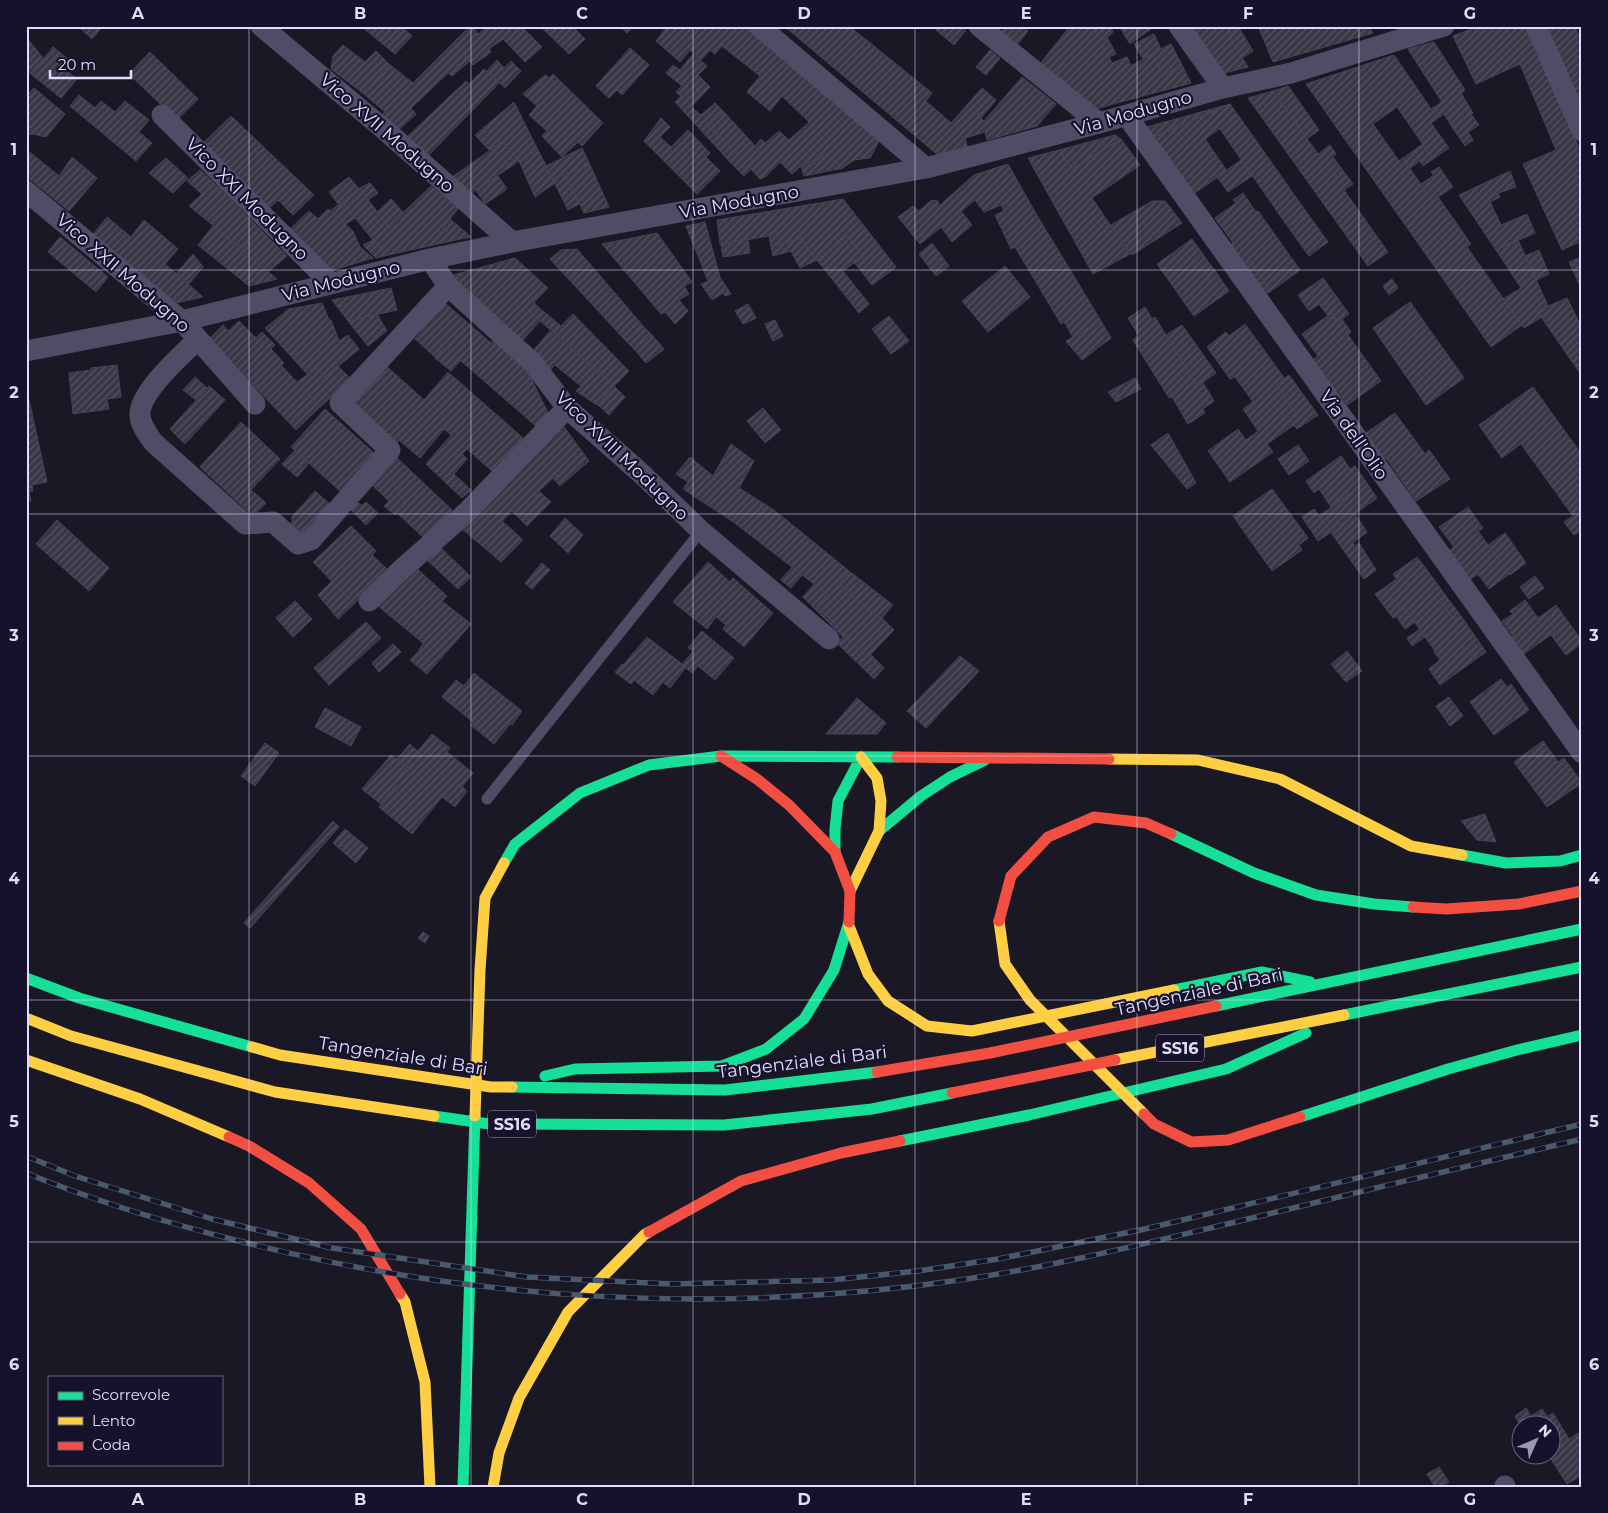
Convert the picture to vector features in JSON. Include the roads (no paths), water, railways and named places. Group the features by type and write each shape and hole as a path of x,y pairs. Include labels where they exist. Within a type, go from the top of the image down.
{"highway":[{"path":"721,756 757,779 788,805 836,852"},
{"path":"464,1487 480,970 485,898 515,844 580,793 649,765 721,756 1198,760 1280,779 1410,846 1506,863 1560,861 1582,855"},
{"path":"850,891 879,830 881,801 877,778 861,757"},
{"path":"491,1087 575,1069 722,1066 766,1049 804,1018 834,970 849,926 850,891 836,852 835,829 838,801 861,757"},
{"path":"879,830 921,796 950,778 989,758"},
{"path":"1582,891 1519,904 1446,909 1374,904 1316,895 1254,873 1146,823 1094,817 1048,837 1011,876 999,923 1005,964 1030,1000 1154,1124 1191,1142 1228,1140 1448,1069 1582,1035"},
{"path":"849,926 868,974 888,1001 927,1026 972,1030 1262,972 1321,984"},
{"name":"Tangenziale di Bari","path":"26,978 79,998 280,1055 491,1087 725,1090 868,1074 990,1053 1582,929"},
{"name":"SS16","path":"26,1018 71,1036 275,1092 489,1124 724,1126 872,1109 1582,967"},
{"path":"493,1487 499,1453 519,1398 568,1312 644,1235 742,1181 841,1154 1030,1115 1226,1069 1352,1013"},
{"path":"26,1060 140,1099 249,1146 309,1183 361,1229 405,1302 425,1382 430,1487"}],"street":[{"name":"Vico XVII Modugno","path":"260,26 385,130 512,242"},
{"path":"759,26 926,168"},
{"path":"979,26 1099,124"},
{"path":"1179,26 1223,88"},
{"name":"Via Modugno","path":"26,351 182,321 430,259 512,242 926,168 1099,124 1223,88 1291,72 1386,34 1444,26"},
{"path":"1536,26 1582,131"},
{"name":"Vico XXI Modugno","path":"162,115 331,283"},
{"name":"Via dell'Olio","path":"1127,116 1582,754"},
{"name":"Vico XXII Modugno","path":"26,191 182,321 255,404"},
{"name":"Vico XVIII Modugno","path":"430,259 448,286 533,363 567,408 643,475 701,531 830,639"},
{"path":"198,339 156,382 144,398 140,415 143,426 153,442 245,524 273,522 298,544 311,540 390,450 340,404 448,286"},
{"path":"369,601 402,569 468,512 567,408"}],"lane":[{"path":"487,799 701,531"}],"railway":[{"path":"26,1156 75,1176 212,1219 332,1248 527,1277 671,1284 831,1280 918,1271 998,1259 1145,1229 1582,1124"},
{"path":"26,1173 78,1193 185,1227 329,1262 419,1278 510,1289 601,1296 693,1299 784,1297 876,1290 1003,1273 1143,1244 1582,1139"}]}
